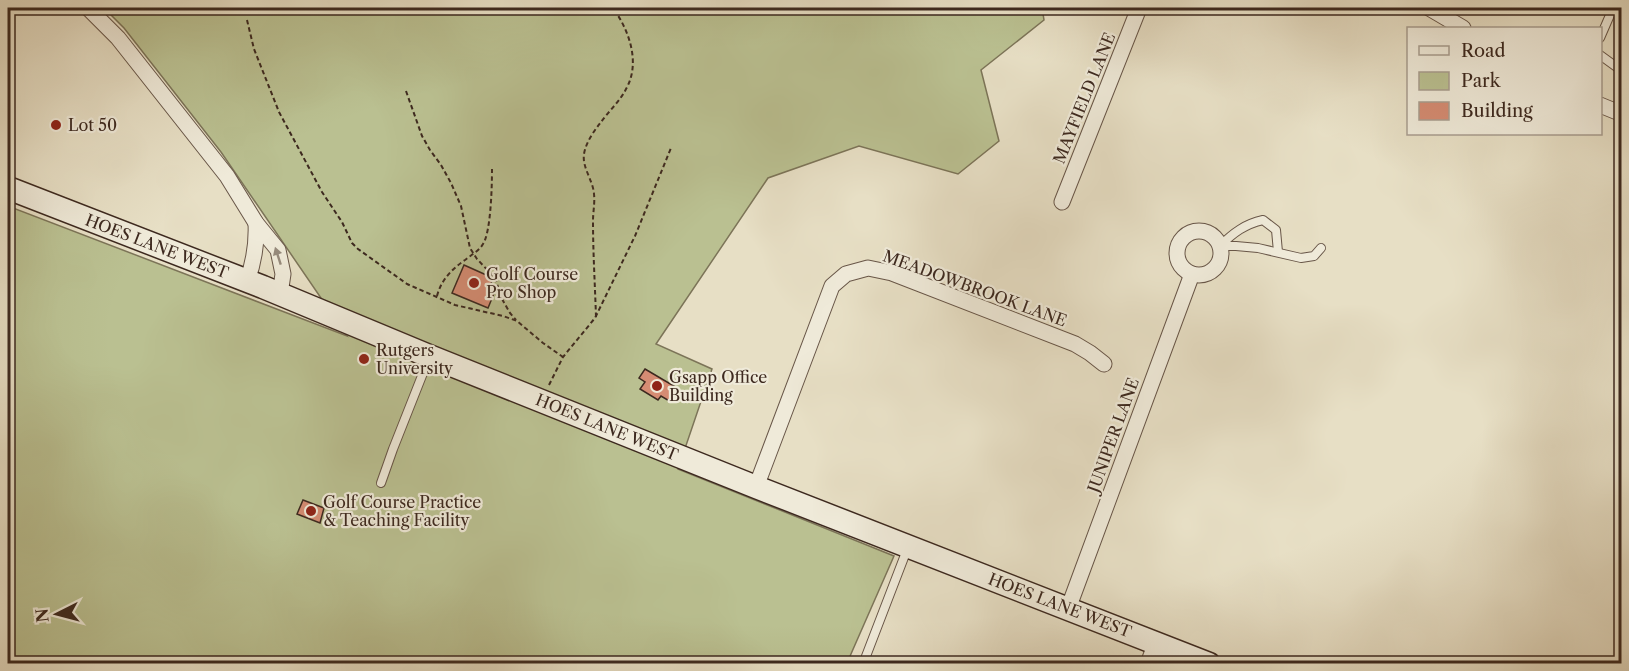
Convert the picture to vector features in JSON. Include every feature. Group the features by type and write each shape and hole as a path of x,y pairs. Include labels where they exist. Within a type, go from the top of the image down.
{"street":[{"path":"88,8 118,39 227,176 256,224 278,250 283,274 280,294"},
{"name":"MAYFIELD LANE","path":"1062,202 1139,8"},
{"path":"1429,8 1461,27"},
{"path":"1602,106 1622,114"},
{"name":"HOES LANE WEST","path":"8,188 280,294 756,487 1068,609 1152,653 1209,663"},
{"path":"247,281 257,243 256,224"},
{"path":"1197,231 1214,236 1220,246 1221,258 1217,266 1204,275 1188,272 1178,260 1179,244 1188,234 1197,231"},
{"name":"MEADOWBROOK LANE","path":"756,487 832,286 846,274 868,268 892,273 1075,344 1104,364"},
{"name":"JUNIPER LANE","path":"1068,609 1192,274"}],"lane":[{"path":"1602,33 1610,15 1616,8"},
{"path":"1602,56 1622,71"},
{"path":"1220,246 1235,232 1251,223 1263,220 1275,230 1278,252"},
{"path":"1220,246 1278,252 1301,258 1314,256 1322,248"},
{"path":"381,483 429,356"},
{"path":"863,663 908,547"}],"path":[{"path":"596,317 594,189 585,165 584,155 594,131 626,89 631,76 633,55 630,39 614,8"},
{"path":"247,20 254,49 279,112 352,243 406,284 455,305 517,321"},
{"path":"406,91 422,136 441,165 461,206 473,254 495,278 502,299 510,313 543,343 563,357"},
{"path":"541,401 563,357 596,317 634,236 671,148"},
{"path":"437,297 444,280 455,267 483,245 492,194 492,169"}],"green space":[{"name":"Rutgers University","path":"104,8 1042,8 1044,20 981,70 999,141 958,174 859,146 768,178 656,344 712,369 678,469 894,556 847,663 8,663 8,206 347,336 221,152 124,28"}],"building":[{"name":"Golf Course Pro Shop","path":"464,265 493,278 489,289 495,291 488,308 452,293"},
{"name":"Gsapp Office Building","path":"645,369 679,389 671,402 661,396 658,400 640,389 645,382 639,378"},
{"name":"Golf Course Practice & Teaching Facility","path":"303,500 324,508 320,523 297,514"}],"place":[{"name":"Lot 50","path":"56,125"},
{"name":"Golf Course Pro Shop","path":"474,283"},
{"name":"Rutgers University","path":"364,359"},
{"name":"Gsapp Office Building","path":"657,386"},
{"name":"Golf Course Practice & Teaching Facility","path":"311,511"}]}
